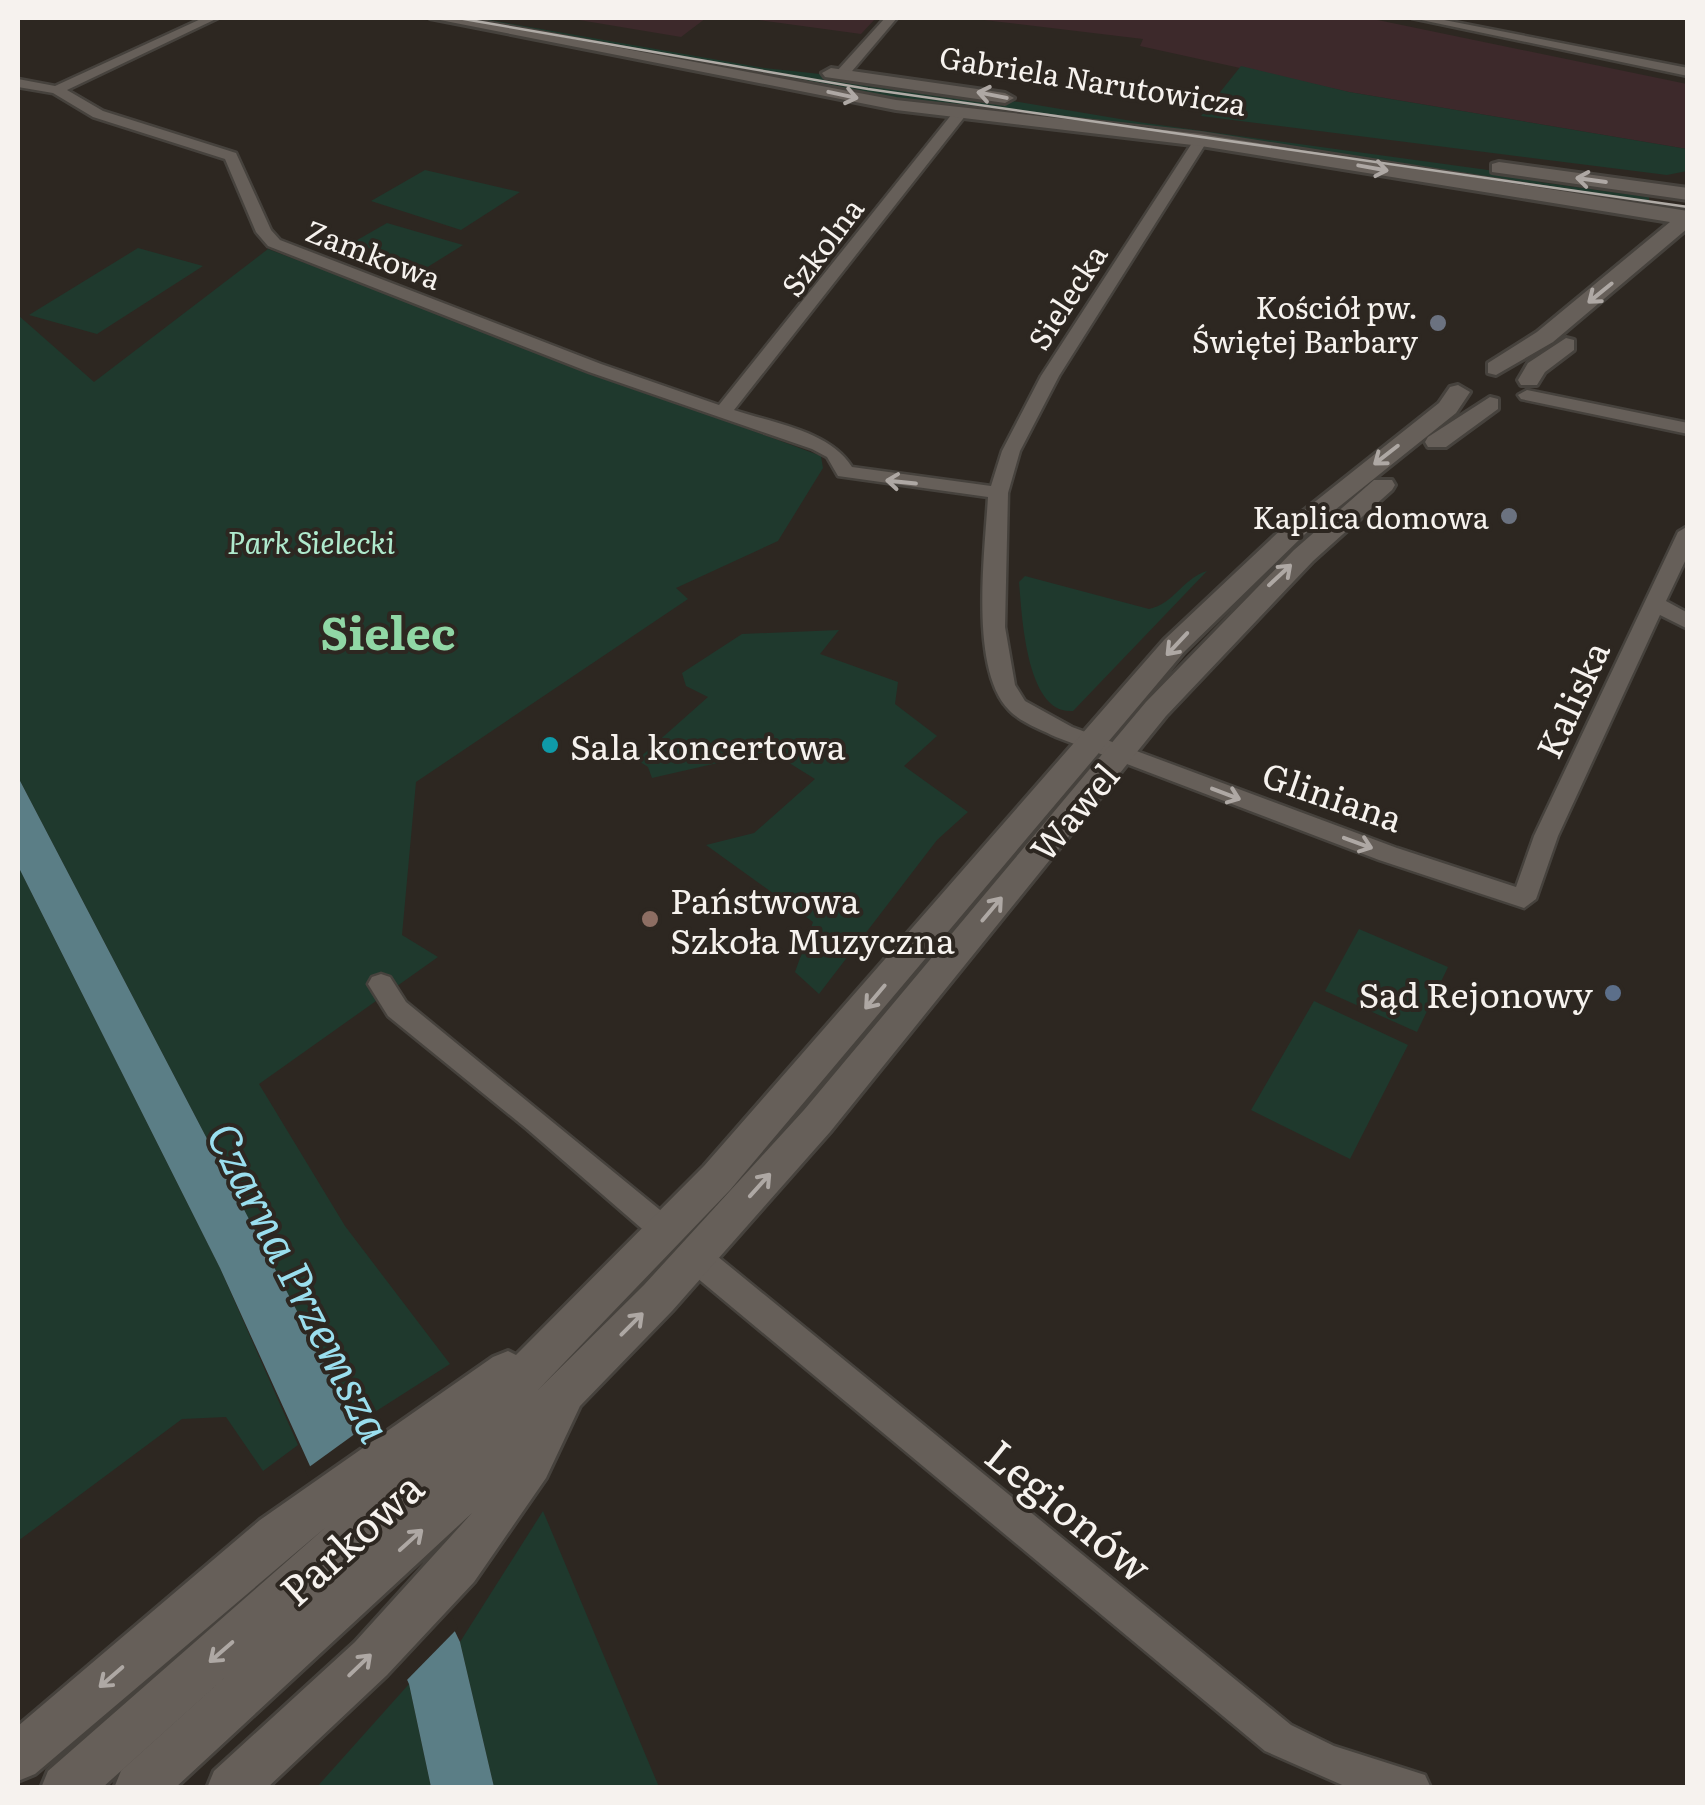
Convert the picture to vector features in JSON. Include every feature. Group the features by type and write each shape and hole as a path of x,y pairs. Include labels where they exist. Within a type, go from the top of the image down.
{"street":[{"path":"56,90 212,18"},
{"name":"Gabriela Narutowicza","path":"438,18 866,99 1201,140 1687,218"},
{"name":"Gabriela Narutowicza","path":"490,18 842,74 1688,194"},
{"path":"842,74 891,18"},
{"path":"1418,18 1688,72"},
{"name":"Zamkowa","path":"18,83 56,90 98,114 232,156 264,232 274,244 723,412"},
{"name":"Szkolna","path":"723,412 961,112"},
{"name":"Sielecka","path":"1107,746 1038,720 1017,706 1004,685 994,627 998,493 1028,412 1201,140"},
{"name":"Gabriela Narutowicza","path":"1586,204 1645,227 1654,249"},
{"name":"Wawel","path":"681,1245 816,1122 1107,746 1174,646 1333,498 1448,408 1474,375 1545,337 1687,218"},
{"path":"1474,375 1490,404 1528,387 1536,368 1616,309"},
{"path":"1474,375 1688,429"},
{"name":"Wawel","path":"1107,746 1271,583 1408,465 1490,404"},
{"path":"723,412 819,445 834,453 844,472 860,478 998,493"},
{"name":"Kaliska","path":"1524,899 1546,836 1688,532"},
{"path":"1656,604 1688,622"},
{"name":"Gliniana","path":"1107,746 1388,854 1524,899"},
{"name":"Legionów","path":"382,984 397,1009 548,1130 681,1245 1263,1726 1329,1762 1412,1788"},
{"name":"Parkowa","path":"138,1788 429,1470 571,1329 681,1245"},
{"name":"Parkowa","path":"429,1470 567,1389 681,1245"},
{"path":"231,1788 439,1588 490,1530 539,1452 567,1389"},
{"path":"18,1758 276,1536 429,1470"},
{"name":"Parkowa","path":"65,1788 306,1606"}],"shaded area":[{"path":"567,18 706,18 681,37"},
{"path":"743,18 876,18 861,34"},
{"path":"967,18 1368,18 1687,84 1687,149 1349,92 1140,46 1143,39"}],"green space":[{"path":"452,18 478,18 764,68 905,83 1138,122 1539,177 1539,182 1649,197 1649,207 1215,139 888,100"},
{"path":"1241,66 1349,92 1687,149 1687,171 1667,175 1201,116"},
{"path":"425,170 520,192 461,230 371,201"},
{"path":"387,223 463,245 426,268 352,243"},
{"path":"138,248 203,266 97,334 29,315"},
{"name":"Park Sielecki","path":"268,249 821,456 823,468 778,541 676,588 688,599 416,782 402,935 438,957 259,1084 345,1226 450,1364 356,1424 18,777 18,315 94,382"},
{"path":"1207,571 1073,711 1057,708 1045,697 1036,681 1025,638 1019,582 1025,576 1149,609"},
{"path":"839,630 820,654 898,682 895,704 937,736 904,766 968,812 937,840 819,994 795,972 813,922 706,845 754,833 815,779 770,751 652,778 648,767 637,760 708,697 686,686 682,673 742,634"},
{"path":"18,866 220,1268 298,1445 263,1471 226,1417 182,1419 18,1541"},
{"path":"1359,929 1448,967 1417,1032 1325,991"},
{"path":"1314,1001 1408,1045 1350,1159 1251,1110"},
{"path":"543,1511 659,1787 494,1787 460,1642"},
{"path":"409,1684 431,1787 316,1788"}],"water":[{"path":"18,777 356,1424 460,1642 494,1787 431,1787 409,1684 220,1268 18,866"}],"pier":[{"path":"363,1428 458,1628 403,1684 305,1470"}],"tram line":[{"path":"458,18 868,89 1688,207"}],"place":[{"name":"Kościół pw. Świętej Barbary","path":"1438,323"},
{"name":"Kaplica domowa","path":"1509,516"},
{"name":"Sala koncertowa","path":"550,745"},
{"name":"Państwowa Szkoła Muzyczna","path":"650,919"},
{"name":"Sąd Rejonowy","path":"1613,993"}],"district":[{"name":"Sielec","path":"388,630"}],"water label":[{"name":"Czarna Przemsza","path":"302,1281"}]}
